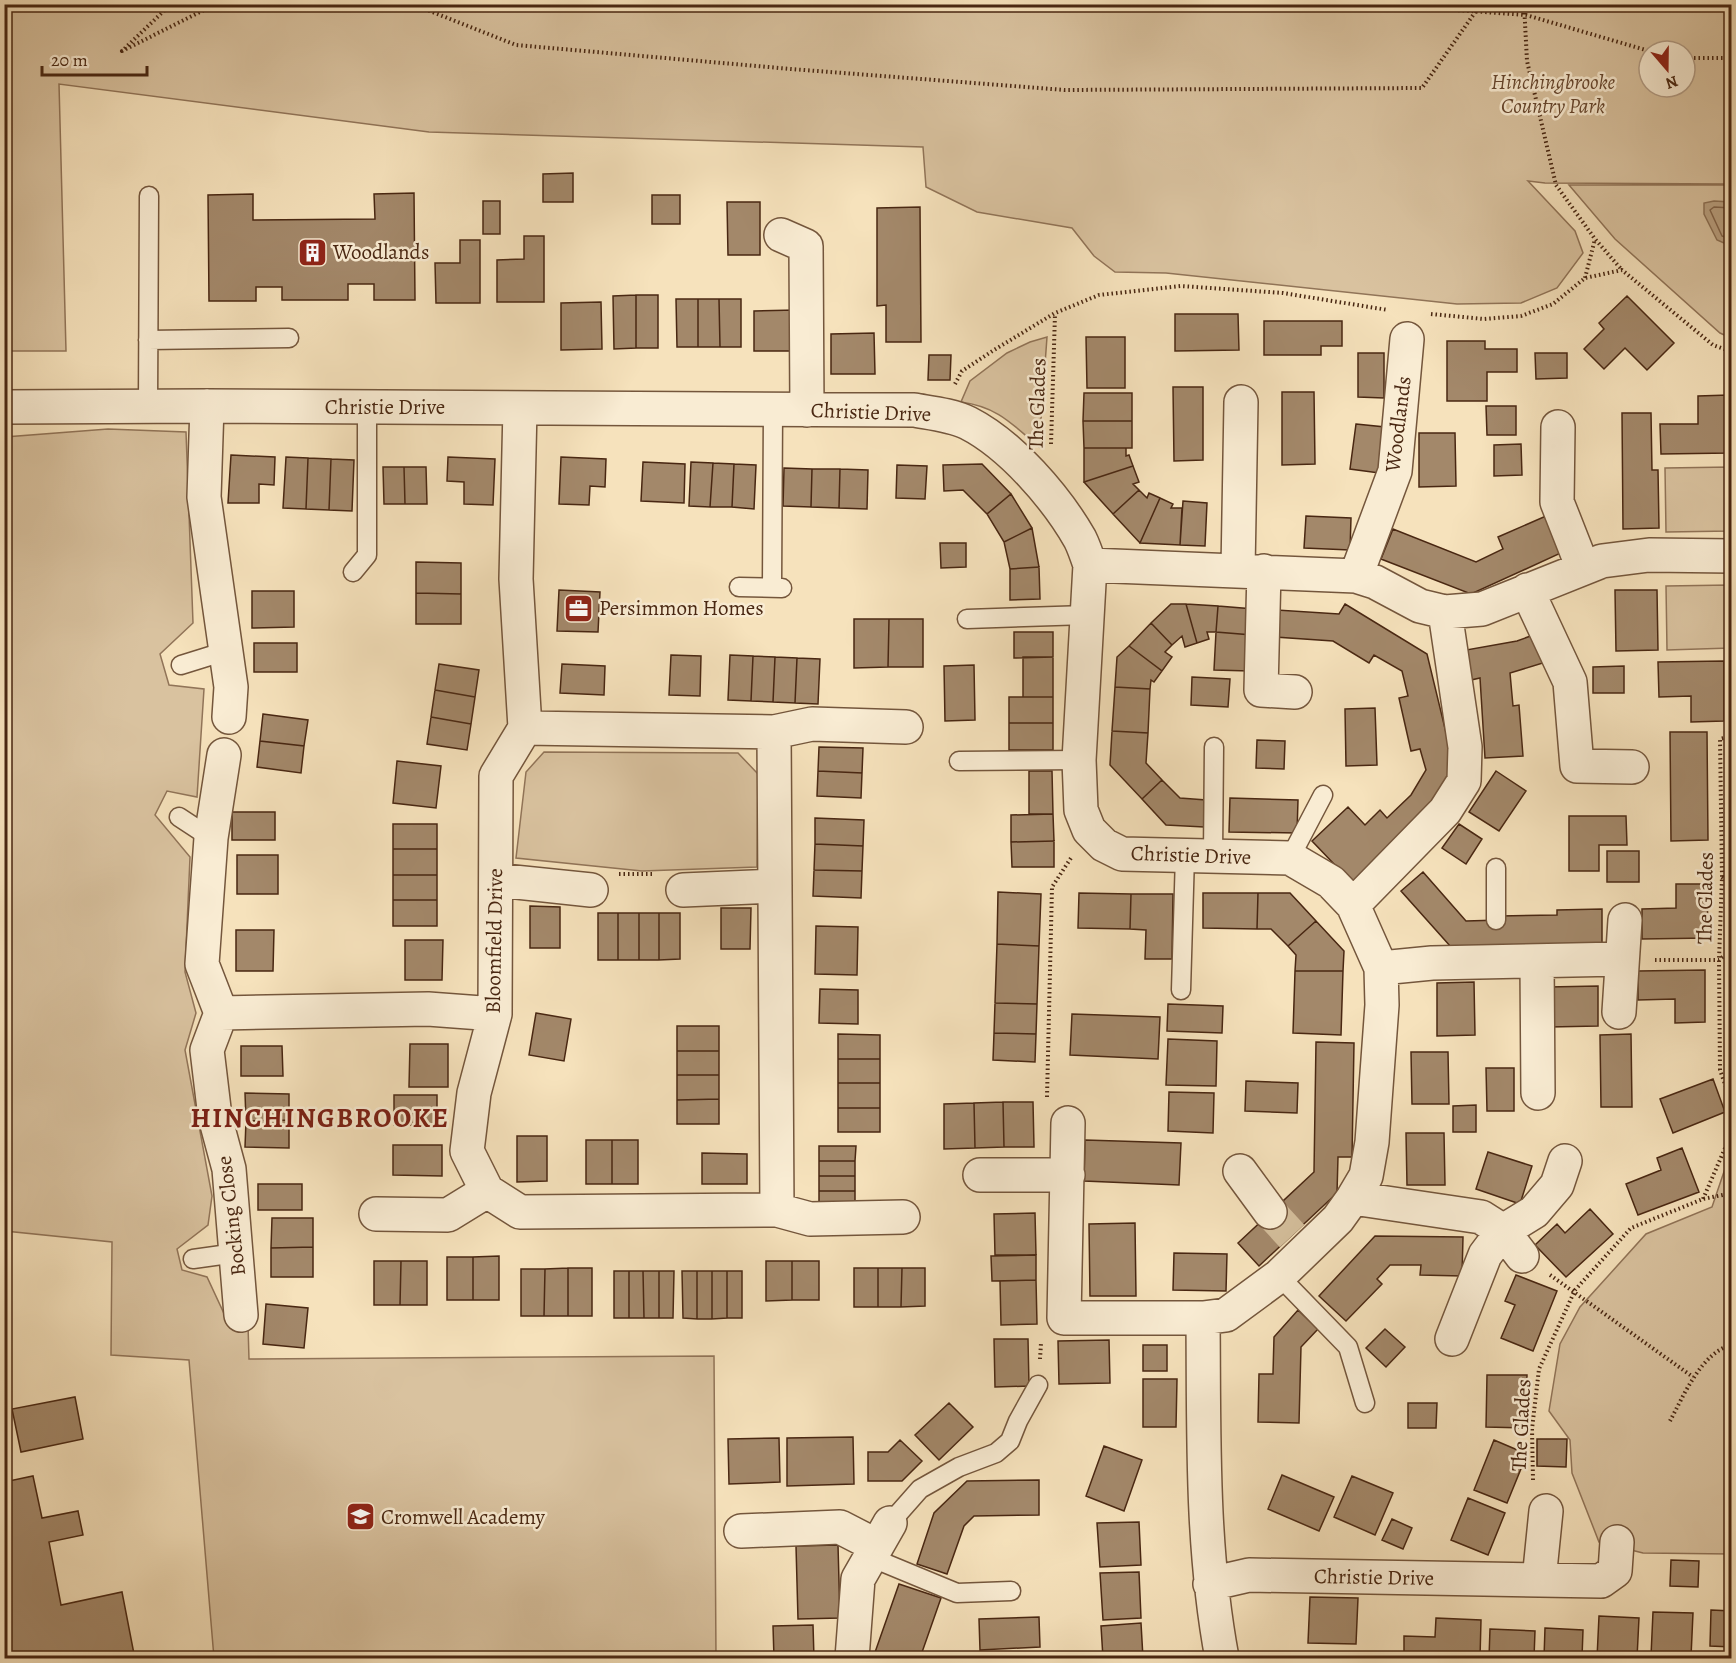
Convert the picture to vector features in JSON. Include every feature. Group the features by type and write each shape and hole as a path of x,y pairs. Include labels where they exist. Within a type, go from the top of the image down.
{"street":[{"path":"782,235 806,246 807,410"},
{"name":"Woodlands","path":"1356,576 1395,471 1402,325"},
{"path":"1241,402 1261,690 1294,692"},
{"path":"207,406 204,497 231,687 229,717"},
{"name":"Christie Drive","path":"4,407 207,406 914,411 939,414 967,423 1011,453 1033,474 1081,540 1090,565 1078,760 1081,810 1089,830 1104,845 1122,854 1290,858 1331,882 1353,905 1381,968 1382,1005 1372,1142 1366,1176 1338,1219 1298,1244 1279,1276 1226,1315 1203,1318 1064,1318 1068,1123"},
{"path":"520,408 516,579 525,728 774,732 812,724 906,727"},
{"path":"1558,427 1557,502 1583,568"},
{"path":"1090,565 1356,576 1375,582 1420,606 1445,612 1482,609 1602,561 1649,555 1731,556"},
{"path":"1527,590 1570,682 1577,766 1632,766"},
{"path":"1353,905 1445,811 1464,781 1465,747 1445,612"},
{"name":"Bloomfield Drive","path":"487,1191 467,1151 474,1093 495,1014 496,776 525,728"},
{"path":"774,732 777,1210"},
{"path":"224,755 211,838 202,964 221,1012 428,1009 495,1014"},
{"path":"496,880 591,890"},
{"path":"683,890 776,886"},
{"path":"1619,1012 1625,920"},
{"path":"1381,968 1496,954 1537,962 1621,959"},
{"path":"1537,962 1538,1093"},
{"name":"Bocking Close","path":"221,1012 207,1050 215,1117 229,1169 241,1316"},
{"path":"1452,1339 1485,1255 1512,1244 1534,1212 1557,1185 1565,1161"},
{"path":"1240,1171 1270,1212"},
{"path":"980,1175 1068,1175"},
{"path":"376,1214 448,1215 487,1191 520,1212 777,1210 810,1219 903,1216"},
{"path":"1353,1198 1481,1217 1512,1244"},
{"path":"1203,1318 1204,1459 1210,1584 1222,1659"},
{"path":"1539,1580 1546,1511"},
{"path":"741,1531 840,1527 879,1542 858,1579 852,1659"},
{"name":"Christie Drive","path":"1210,1584 1249,1575 1601,1581 1615,1571 1617,1542"}],"lane":[{"path":"148,407 149,196"},
{"path":"148,340 289,338"},
{"path":"353,572 367,555 367,407"},
{"path":"739,587 778,587 773,410"},
{"path":"967,619 1087,615"},
{"path":"182,665 226,651"},
{"path":"1181,990 1214,747"},
{"path":"959,761 1078,760"},
{"path":"1290,858 1323,795"},
{"path":"179,817 211,838"},
{"path":"1496,868 1496,920"},
{"path":"193,1259 236,1253"},
{"path":"1279,1276 1348,1347 1365,1403"},
{"path":"1011,1591 957,1593 879,1542 920,1489 959,1467 996,1453 1010,1441 1038,1385"}],"path":[{"path":"171,4 122,51 216,4"},
{"path":"412,4 516,45 1065,90 1422,88 1476,11"},
{"path":"1372,4 1526,15 1637,47"},
{"path":"1468,4 1476,11"},
{"path":"1524,4 1527,61 1556,185 1595,239 1622,270 1713,345 1731,352"},
{"path":"1697,58 1731,58"},
{"path":"1585,278 1595,239"},
{"path":"1429,314 1484,319 1521,316 1553,304 1585,278 1622,270"},
{"path":"939,414 962,371 1055,313 1099,295 1181,286 1283,293 1402,325"},
{"name":"The Glades","path":"1049,496 1055,313"},
{"name":"The Glades","path":"1731,736 1720,739 1722,877 1719,960 1720,1070 1731,1104"},
{"path":"1068,1123 1047,1106 1052,887 1089,830"},
{"path":"591,890 596,874 676,875 683,890"},
{"path":"1722,877 1731,886"},
{"path":"1621,959 1719,960 1731,949"},
{"path":"1703,1199 1731,1132"},
{"name":"The Glades","path":"1546,1511 1533,1480 1532,1429 1539,1369 1575,1290 1631,1228 1703,1199 1731,1193"},
{"path":"1512,1244 1693,1377"},
{"path":"1671,1421 1693,1377 1722,1347 1731,1345"}],"green space":[{"name":"Hinchingbrooke Country Park","path":"4,5 1731,5 1731,184 1528,181 1575,231 1583,253 1557,288 1521,303 1457,304 1166,273 1115,272 1094,256 1072,228 977,212 926,187 923,147 429,132 59,84 66,351 5,351"},
{"path":"1569,185 1731,185 1731,338 1720,333 1615,239"},
{"path":"1047,337 1039,447 995,412 961,402 970,381 1007,353"},
{"path":"108,429 186,432 193,623 160,654 169,685 204,689 197,797 167,791 155,815 190,857 185,972 196,1013 185,1050 212,1196 208,1225 177,1249 182,1270 207,1277 228,1322 248,1325 249,1359 714,1356 716,1658 214,1658 189,1360 111,1355 112,1242 5,1231 5,437"},
{"path":"1731,467 1731,531 1666,532 1665,468"},
{"path":"1730,585 1731,648 1667,650 1666,586"},
{"path":"1731,743 1731,1064 1727,745"},
{"path":"544,752 738,753 758,774 757,867 642,871 516,858 526,772"},
{"path":"1731,1151 1731,1554 1643,1553 1599,1542 1572,1473 1570,1440 1549,1411 1560,1344 1580,1307 1646,1234 1712,1207"}],"water":[{"path":"1731,202 1731,246 1717,240 1704,214 1704,203"}],"building":[{"path":"573,173 573,202 543,202 543,174"},
{"name":"Woodlands","path":"414,193 415,300 374,300 374,284 348,284 348,300 282,300 282,287 256,287 256,301 209,301 208,195 253,194 253,220 375,219 374,194"},
{"path":"652,195 680,195 680,224 652,224"},
{"path":"483,201 500,201 500,234 483,234"},
{"path":"727,202 760,202 760,255 728,255"},
{"path":"920,207 921,342 886,342 886,305 877,306 877,208"},
{"path":"524,236 544,236 544,302 497,302 497,260 524,259"},
{"path":"460,240 480,240 480,303 436,303 435,263 460,263"},
{"path":"636,295 636,348 614,349 613,296"},
{"path":"636,295 658,295 658,348 636,348"},
{"path":"1627,296 1674,343 1647,370 1625,348 1604,369 1584,349 1604,329 1599,323"},
{"path":"676,299 698,299 698,347 677,347"},
{"path":"698,299 719,299 720,347 698,347"},
{"path":"719,299 741,299 741,347 720,347"},
{"path":"601,302 602,349 561,350 561,303"},
{"path":"796,310 796,351 754,351 754,311"},
{"path":"1175,314 1238,314 1239,350 1175,351"},
{"path":"1264,321 1342,321 1342,346 1321,346 1321,355 1264,355"},
{"path":"874,333 875,374 831,374 831,334"},
{"path":"1086,337 1125,337 1125,388 1087,388"},
{"path":"1447,341 1485,341 1485,349 1517,349 1517,372 1487,372 1487,401 1447,401"},
{"path":"1358,353 1384,353 1384,398 1358,397"},
{"path":"1535,353 1567,353 1567,378 1536,379"},
{"path":"929,355 951,355 950,380 928,380"},
{"path":"1173,387 1203,387 1203,460 1174,461"},
{"path":"1282,392 1314,392 1315,464 1282,465"},
{"path":"1084,393 1132,393 1132,421 1083,421"},
{"path":"1729,395 1730,453 1661,454 1660,424 1698,424 1698,396"},
{"path":"1486,406 1516,406 1516,435 1487,435"},
{"path":"1622,413 1651,413 1652,470 1658,470 1659,528 1623,529"},
{"path":"1083,421 1132,421 1132,448 1084,448"},
{"path":"1356,424 1385,427 1379,473 1350,469"},
{"path":"1419,433 1455,433 1456,486 1419,487"},
{"path":"1521,444 1522,475 1494,476 1494,445"},
{"path":"1084,448 1126,448 1126,456 1129,455 1133,466 1084,482"},
{"path":"231,455 275,457 274,485 259,484 259,503 228,503"},
{"path":"286,457 308,458 306,509 283,508"},
{"path":"448,457 495,459 493,505 464,504 464,482 447,481"},
{"path":"561,457 606,459 605,487 590,486 589,505 559,504"},
{"path":"308,458 331,459 329,510 306,509"},
{"path":"331,459 354,460 352,511 329,510"},
{"path":"643,462 685,464 684,503 641,501"},
{"path":"691,462 713,463 710,507 689,506"},
{"path":"713,463 734,464 732,507 710,507"},
{"path":"734,464 756,465 754,509 732,507"},
{"path":"982,464 1011,494 987,514 963,490 944,491 943,465"},
{"path":"897,465 927,466 925,499 896,498"},
{"path":"1133,466 1139,482 1133,484 1139,490 1113,514 1084,482"},
{"path":"383,467 404,467 405,504 384,504"},
{"path":"404,467 426,467 427,504 405,504"},
{"path":"784,468 812,469 811,507 783,506"},
{"path":"812,469 840,469 839,508 811,507"},
{"path":"840,469 868,470 867,509 839,508"},
{"path":"1139,490 1147,498 1149,493 1160,498 1140,543 1113,514"},
{"path":"1011,494 1032,528 1004,542 987,514"},
{"path":"1160,498 1173,504 1171,508 1182,508 1180,545 1140,543"},
{"path":"1183,501 1207,503 1205,546 1180,545"},
{"path":"1306,516 1351,518 1350,550 1304,548"},
{"path":"1546,516 1563,552 1471,594 1381,559 1393,529 1476,562 1503,549 1498,537"},
{"path":"1032,528 1039,567 1010,569 1004,542"},
{"path":"940,543 966,543 966,567 941,568"},
{"path":"416,562 461,563 461,594 416,593"},
{"path":"1039,567 1040,599 1010,600 1010,569"},
{"path":"559,590 600,592 598,632 557,631"},
{"path":"1615,590 1657,590 1658,650 1616,651"},
{"path":"252,591 294,591 294,627 252,628"},
{"path":"416,593 461,594 461,624 416,624"},
{"path":"1171,604 1186,604 1197,643 1185,647 1182,636 1172,645 1151,623"},
{"path":"1186,604 1218,606 1216,632 1207,632 1209,639 1197,643"},
{"path":"1345,604 1427,654 1456,774 1432,812 1355,886 1312,841 1348,807 1365,825 1380,810 1387,818 1411,795 1426,770 1420,749 1411,751 1399,698 1408,696 1402,671 1374,655 1369,663 1333,641 1275,637 1277,610 1339,614"},
{"path":"1218,606 1254,609 1252,635 1216,632"},
{"path":"854,619 889,619 888,667 854,668"},
{"path":"889,619 923,619 923,667 888,667"},
{"path":"1151,623 1172,645 1165,652 1172,657 1162,671 1129,646"},
{"path":"1014,632 1053,632 1053,657 1014,658"},
{"path":"1216,632 1252,635 1250,671 1214,670"},
{"path":"1536,634 1546,662 1510,673 1513,706 1519,705 1523,756 1485,758 1480,678 1471,680 1466,650 1517,641"},
{"path":"254,643 297,643 297,672 254,672"},
{"path":"1129,646 1162,671 1154,682 1151,680 1150,689 1115,687 1117,657"},
{"path":"671,655 701,656 700,696 669,695"},
{"path":"730,655 753,656 751,701 728,700"},
{"path":"753,656 775,657 773,702 751,701"},
{"path":"775,657 797,658 795,703 773,702"},
{"path":"1023,657 1053,657 1053,697 1023,697"},
{"path":"797,658 820,659 818,704 795,703"},
{"path":"1724,661 1724,721 1691,722 1691,696 1659,697 1658,662"},
{"path":"439,664 479,670 475,697 435,690"},
{"path":"562,664 605,666 604,695 560,693"},
{"path":"974,665 975,720 945,721 944,666"},
{"path":"1624,666 1624,693 1593,693 1593,667"},
{"path":"1192,677 1230,679 1228,707 1191,705"},
{"path":"1115,687 1150,689 1148,733 1112,731"},
{"path":"435,690 475,697 471,724 431,717"},
{"path":"1009,697 1053,697 1053,723 1009,723"},
{"path":"1375,708 1377,765 1346,766 1345,709"},
{"path":"263,714 308,720 304,746 260,741"},
{"path":"431,717 471,724 467,750 427,744"},
{"path":"1009,723 1053,723 1053,750 1009,750"},
{"path":"1112,731 1148,733 1146,763 1162,780 1142,799 1110,765"},
{"path":"1670,732 1707,732 1708,840 1671,841"},
{"path":"1257,740 1285,741 1284,769 1256,768"},
{"path":"260,741 304,746 301,773 257,767"},
{"path":"819,747 863,748 862,773 818,771"},
{"path":"397,761 441,766 436,808 393,803"},
{"path":"818,771 862,773 861,798 817,796"},
{"path":"1029,771 1052,771 1053,814 1029,814"},
{"path":"1496,771 1526,791 1499,831 1469,812"},
{"path":"1162,780 1180,798 1206,800 1204,827 1166,825 1142,799"},
{"path":"1230,798 1298,800 1297,833 1229,832"},
{"path":"232,812 275,812 275,840 232,840"},
{"path":"1053,814 1054,841 1011,842 1011,815"},
{"path":"1569,816 1626,816 1627,845 1599,845 1599,871 1569,871"},
{"path":"815,818 864,820 863,846 815,844"},
{"path":"393,824 437,824 437,849 393,849"},
{"path":"1459,824 1482,839 1466,864 1442,848"},
{"path":"1054,841 1054,867 1012,867 1011,842"},
{"path":"815,844 863,846 862,871 814,870"},
{"path":"393,849 437,849 437,875 393,875"},
{"path":"1607,851 1639,851 1639,882 1607,882"},
{"path":"237,855 278,855 278,894 237,894"},
{"path":"814,870 862,871 861,898 813,896"},
{"path":"1423,872 1466,921 1500,920 1500,916 1557,915 1557,910 1602,909 1602,945 1451,947 1401,891"},
{"path":"393,875 437,875 437,900 393,900"},
{"path":"1676,884 1707,884 1708,938 1642,939 1642,909 1676,908"},
{"path":"998,892 1041,894 1039,946 997,944"},
{"path":"1079,893 1131,894 1130,929 1078,928"},
{"path":"1203,893 1258,893 1257,929 1203,928"},
{"path":"1258,893 1290,893 1316,921 1288,946 1271,929 1257,929"},
{"path":"1131,894 1173,894 1172,959 1145,959 1146,930 1130,929"},
{"path":"393,900 437,900 437,926 393,926"},
{"path":"530,906 560,907 560,948 530,948"},
{"path":"721,908 751,908 750,949 721,949"},
{"path":"598,913 618,913 618,960 598,960"},
{"path":"618,913 639,913 639,960 618,960"},
{"path":"639,913 659,913 659,960 639,960"},
{"path":"659,913 680,913 680,959 659,960"},
{"path":"1316,921 1344,951 1343,971 1295,971 1296,955 1288,946"},
{"path":"816,926 858,927 857,975 815,974"},
{"path":"236,930 274,930 273,971 236,971"},
{"path":"405,940 443,940 442,980 405,980"},
{"path":"997,944 1039,946 1037,1004 995,1003"},
{"path":"1705,970 1705,1022 1675,1023 1675,999 1638,1000 1638,971"},
{"path":"1295,971 1343,971 1341,1035 1293,1033"},
{"path":"1474,982 1475,1035 1437,1036 1437,983"},
{"path":"1598,986 1598,1026 1549,1027 1548,987"},
{"path":"820,989 858,990 858,1024 819,1023"},
{"path":"995,1003 1037,1004 1036,1034 994,1033"},
{"path":"1168,1004 1223,1006 1222,1033 1167,1031"},
{"path":"536,1013 571,1019 564,1061 529,1055"},
{"path":"1072,1014 1160,1017 1158,1059 1070,1055"},
{"path":"677,1026 719,1026 719,1051 677,1051"},
{"path":"994,1033 1036,1034 1035,1062 993,1060"},
{"path":"838,1034 880,1035 880,1059 838,1059"},
{"path":"1631,1034 1632,1107 1601,1107 1600,1035"},
{"path":"1168,1039 1217,1041 1216,1086 1166,1085"},
{"path":"1316,1042 1354,1043 1352,1157 1338,1157 1337,1193 1259,1266 1238,1243 1314,1172"},
{"path":"410,1044 448,1044 448,1087 409,1087"},
{"path":"241,1046 282,1046 283,1076 241,1076"},
{"path":"677,1051 719,1051 719,1075 677,1075"},
{"path":"1411,1052 1448,1052 1449,1104 1412,1104"},
{"path":"838,1059 880,1059 880,1083 838,1083"},
{"path":"1486,1068 1514,1068 1514,1111 1487,1111"},
{"path":"677,1075 719,1075 719,1099 677,1100"},
{"path":"1713,1079 1725,1112 1673,1133 1660,1099"},
{"path":"1246,1081 1298,1083 1297,1113 1245,1111"},
{"path":"838,1083 880,1083 880,1108 838,1108"},
{"path":"1169,1092 1214,1093 1213,1133 1168,1131"},
{"path":"245,1093 289,1094 289,1120 246,1121"},
{"path":"394,1095 437,1095 437,1125 394,1125"},
{"path":"719,1099 719,1124 677,1124 677,1100"},
{"path":"1003,1102 1033,1102 1034,1147 1004,1147"},
{"path":"1003,1102 1004,1147 975,1148 974,1103"},
{"path":"974,1103 975,1148 944,1149 944,1104"},
{"path":"1476,1105 1476,1132 1453,1132 1453,1106"},
{"path":"838,1108 880,1108 880,1132 838,1132"},
{"path":"289,1120 289,1148 245,1147 246,1121"},
{"path":"1406,1133 1444,1133 1445,1185 1407,1185"},
{"path":"517,1136 547,1136 547,1181 517,1182"},
{"path":"586,1140 612,1140 612,1184 586,1184"},
{"path":"612,1140 638,1140 638,1184 612,1184"},
{"path":"1085,1140 1181,1143 1179,1185 1084,1181"},
{"path":"393,1145 442,1145 442,1176 393,1175"},
{"path":"819,1146 856,1146 855,1161 819,1161"},
{"path":"1682,1148 1699,1192 1638,1215 1626,1184 1661,1170 1657,1158"},
{"path":"1488,1152 1532,1166 1520,1204 1476,1189"},
{"path":"702,1153 747,1154 747,1184 702,1184"},
{"path":"819,1161 855,1161 855,1176 819,1176"},
{"path":"819,1176 855,1176 855,1191 819,1191"},
{"path":"258,1184 302,1184 302,1210 258,1210"},
{"path":"819,1191 855,1191 855,1206 819,1206"},
{"path":"1590,1209 1613,1234 1566,1277 1535,1245 1557,1224 1565,1233"},
{"path":"1035,1213 1036,1255 995,1255 994,1214"},
{"path":"272,1218 313,1218 313,1247 271,1248"},
{"path":"1135,1223 1136,1296 1090,1296 1089,1224"},
{"path":"1375,1236 1463,1237 1462,1276 1420,1275 1421,1265 1390,1265 1377,1279 1382,1284 1346,1321 1319,1296"},
{"path":"313,1247 313,1277 271,1277 271,1248"},
{"path":"1174,1253 1227,1254 1226,1291 1173,1290"},
{"path":"1036,1255 1036,1280 992,1281 991,1256"},
{"path":"499,1256 499,1300 473,1300 473,1257"},
{"path":"447,1257 473,1257 473,1300 447,1300"},
{"path":"374,1261 401,1261 400,1305 374,1305"},
{"path":"401,1261 427,1261 427,1305 400,1305"},
{"path":"766,1261 792,1261 792,1300 766,1301"},
{"path":"792,1261 819,1261 819,1300 792,1300"},
{"path":"568,1268 568,1316 544,1316 545,1269"},
{"path":"568,1268 592,1268 592,1316 568,1316"},
{"path":"854,1268 878,1268 878,1307 854,1307"},
{"path":"878,1268 902,1268 901,1307 878,1307"},
{"path":"902,1268 925,1268 925,1306 901,1307"},
{"path":"521,1269 545,1269 544,1316 521,1316"},
{"path":"614,1271 629,1271 629,1318 614,1318"},
{"path":"629,1271 643,1271 644,1318 629,1318"},
{"path":"643,1271 659,1271 659,1318 644,1318"},
{"path":"659,1271 674,1271 673,1318 659,1318"},
{"path":"682,1271 697,1271 697,1319 683,1318"},
{"path":"697,1271 712,1271 712,1319 697,1319"},
{"path":"712,1271 727,1271 727,1318 712,1319"},
{"path":"727,1271 742,1271 742,1318 727,1318"},
{"path":"1516,1275 1557,1291 1533,1351 1501,1338 1515,1305 1505,1301"},
{"path":"1036,1280 1037,1324 1001,1325 1000,1281"},
{"path":"266,1304 308,1308 304,1348 263,1344"},
{"path":"1298,1310 1318,1329 1301,1347 1299,1423 1258,1422 1259,1374 1273,1374 1274,1337"},
{"path":"1385,1329 1405,1347 1386,1367 1366,1348"},
{"path":"994,1339 1028,1339 1029,1386 995,1387"},
{"path":"1109,1340 1110,1383 1059,1384 1058,1341"},
{"path":"1143,1345 1167,1345 1167,1371 1143,1371"},
{"path":"1487,1375 1527,1375 1526,1428 1486,1427"},
{"path":"1143,1379 1177,1379 1176,1427 1143,1427"},
{"path":"75,1397 83,1439 21,1452 12,1409"},
{"path":"949,1403 973,1427 939,1460 915,1435"},
{"path":"1408,1403 1437,1403 1436,1428 1408,1428"},
{"path":"853,1437 854,1484 787,1486 787,1438"},
{"path":"779,1438 780,1482 729,1484 728,1439"},
{"path":"1537,1439 1567,1439 1566,1467 1537,1466"},
{"path":"900,1440 922,1461 902,1481 868,1481 868,1452 888,1452"},
{"path":"1494,1440 1527,1454 1507,1503 1474,1490"},
{"path":"1104,1446 1142,1460 1124,1511 1086,1496"},
{"path":"1282,1475 1334,1497 1319,1531 1268,1509"},
{"path":"33,1476 42,1518 78,1511 83,1535 49,1542 61,1605 122,1592 134,1654 112,1658 4,1658 4,1602 7,1601 4,1588 4,1482"},
{"path":"1352,1476 1393,1493 1375,1535 1334,1517"},
{"path":"1039,1480 1039,1515 974,1516 964,1526 947,1574 917,1564 934,1513 967,1481"},
{"path":"1468,1498 1505,1513 1488,1555 1451,1540"},
{"path":"1392,1519 1412,1528 1403,1549 1382,1540"},
{"path":"1139,1522 1141,1565 1100,1567 1097,1523"},
{"path":"838,1545 840,1618 798,1619 796,1546"},
{"path":"1671,1560 1699,1561 1698,1587 1670,1586"},
{"path":"1139,1572 1141,1618 1103,1620 1100,1573"},
{"path":"899,1584 941,1598 920,1658 873,1658"},
{"path":"1310,1597 1358,1598 1356,1644 1308,1643"},
{"path":"1711,1610 1732,1611 1732,1647 1710,1646"},
{"path":"1653,1612 1693,1613 1691,1657 1651,1656"},
{"path":"1599,1616 1639,1618 1637,1658 1597,1658"},
{"path":"1039,1617 1040,1647 980,1650 979,1619"},
{"path":"1436,1618 1481,1620 1480,1658 1404,1657 1404,1636 1435,1637"},
{"path":"1141,1623 1143,1658 1103,1658 1101,1626"},
{"path":"813,1625 814,1658 774,1658 773,1626"},
{"path":"1545,1628 1583,1630 1582,1658 1544,1658"},
{"path":"1490,1629 1535,1631 1534,1658 1489,1658"}],"tunnel":[{"path":"1270,1212 1292,1236"}],"place":[{"name":"Woodlands","path":"312,252"},
{"name":"Persimmon Homes","path":"578,608"},
{"name":"Cromwell Academy","path":"360,1517"}],"district":[{"name":"HINCHINGBROOKE","path":"320,1118"}]}
